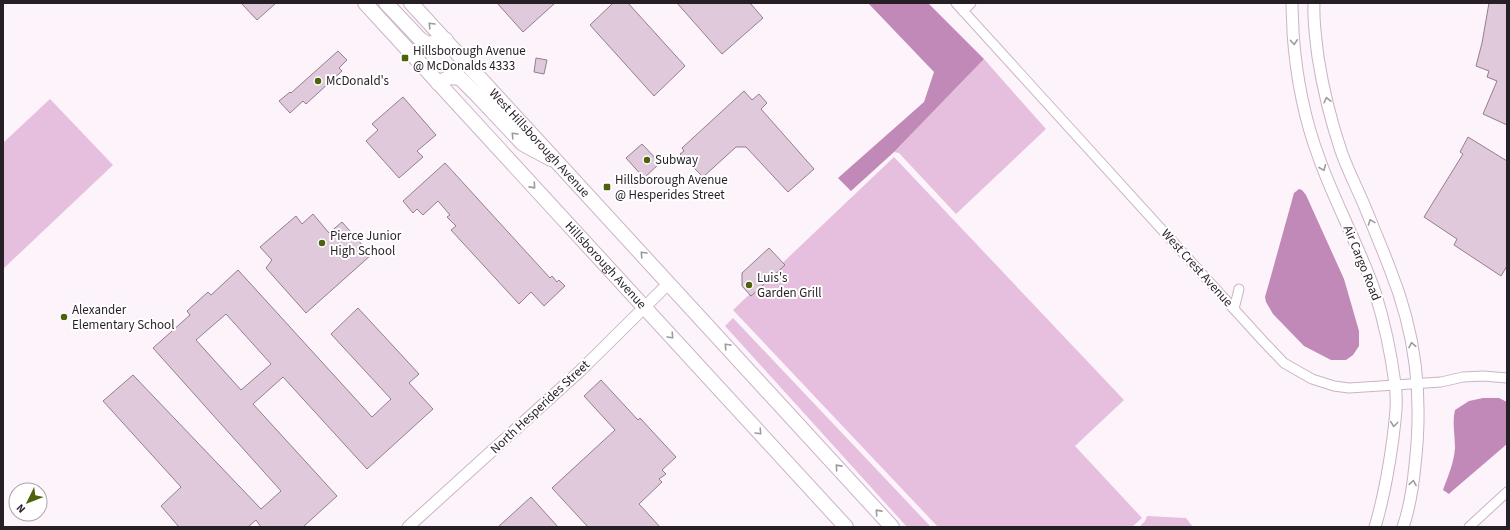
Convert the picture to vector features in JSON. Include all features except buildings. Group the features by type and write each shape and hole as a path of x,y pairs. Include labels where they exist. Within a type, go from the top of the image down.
{"main road":[{"name":"Hillsborough Avenue","path":"365,3 846,527"},
{"path":"386,3 420,39 428,44 446,40"},
{"name":"West Hillsborough Avenue","path":"411,3 669,283"},
{"path":"438,83 450,77 460,78 475,92 522,144 538,154 559,163"},
{"path":"669,283 892,527"}],"street":[{"name":"West Crest Avenue","path":"956,3 1284,364 1312,379 1334,386 1349,388 1441,382 1483,376 1507,378"},
{"path":"963,11 971,3"},
{"name":"Air Cargo Road","path":"1292,3 1294,50 1297,71 1311,135 1323,169 1357,247 1374,291 1389,347 1396,385 1396,411 1389,468 1375,527"},
{"name":"Air Cargo Road","path":"1314,3 1319,60 1333,125 1349,172 1390,269 1408,322 1418,384 1419,409 1417,453 1411,499 1403,527"},
{"name":"North Hesperides Street","path":"408,527 580,371 669,283"},
{"path":"1234,309 1239,289"},
{"path":"1469,527 1507,492"}],"shaded area":[{"path":"868,3 928,3 984,59 894,152 851,191 838,178 924,102 934,72"},
{"path":"984,59 1046,129 956,214 899,153 894,152"},
{"path":"50,99 113,165 3,269 3,143"},
{"path":"894,157 1124,400 1075,446 1142,518 1132,527 938,527 733,310"},
{"path":"1299,189 1306,195 1344,279 1359,331 1359,346 1353,355 1346,360 1331,360 1304,346 1273,314 1266,302 1265,297 1294,193"},
{"path":"733,318 931,527 907,527 725,326"},
{"path":"1483,398 1499,398 1507,402 1507,444 1449,494 1443,490 1455,448 1455,410 1469,401"},
{"path":"1147,516 1186,518 1193,527 1139,527 1145,521"}],"place":[{"name":"Hillsborough Avenue @ McDonalds 4333","path":"405,58"},
{"name":"McDonald's","path":"318,81"},
{"name":"Subway","path":"647,160"},
{"name":"Hillsborough Avenue @ Hesperides Street","path":"607,187"},
{"name":"Pierce Junior High School","path":"322,243"},
{"name":"Luis's Garden Grill","path":"749,285"},
{"name":"Alexander Elementary School","path":"64,317"}]}
